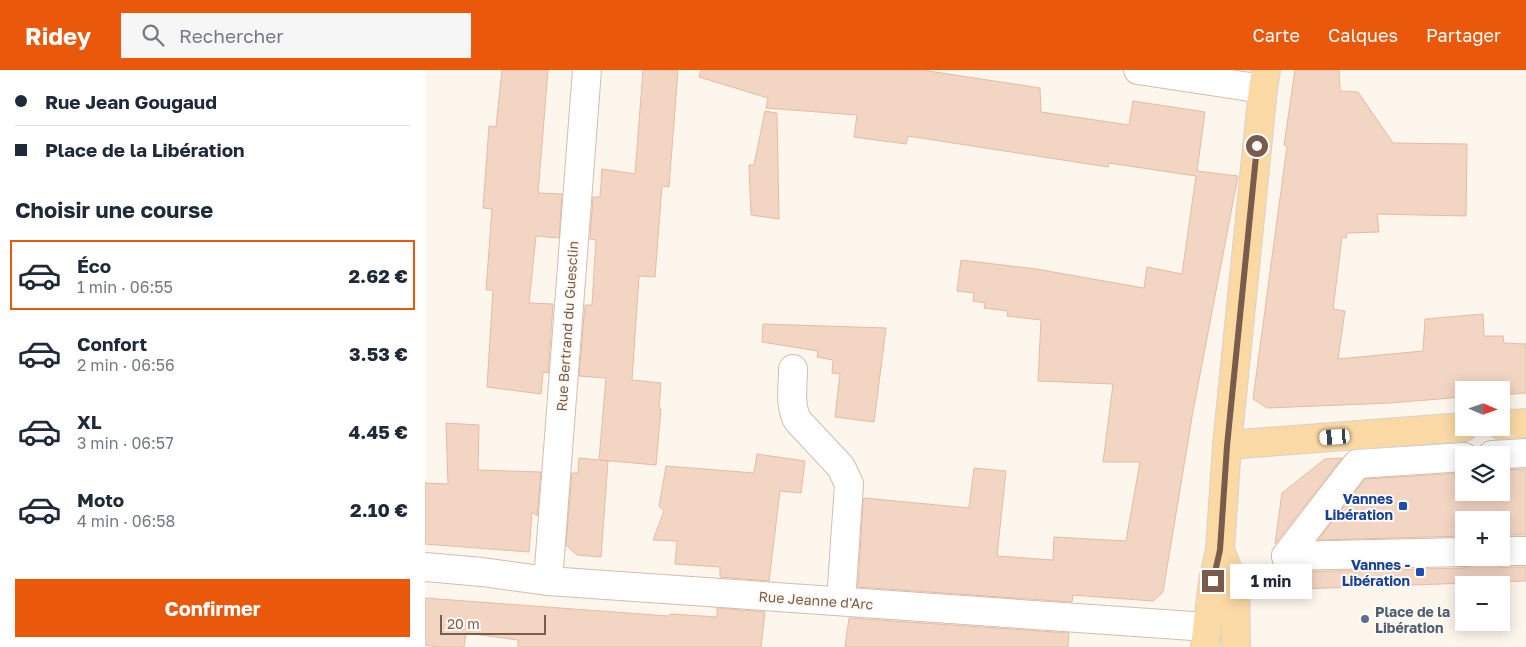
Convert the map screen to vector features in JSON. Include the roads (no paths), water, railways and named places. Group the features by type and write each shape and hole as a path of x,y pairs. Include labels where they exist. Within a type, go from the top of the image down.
{"main road":[{"path":"1206,637 1213,581 1220,550 1227,446 1264,79"},
{"path":"1510,424 1526,423"},
{"path":"1227,446 1455,428"},
{"path":"1220,550 1235,588 1236,647"}],"street":[{"name":"Rue Bertrand du Guesclin","path":"548,581 587,70"},
{"path":"1138,70 1264,79"},
{"path":"793,369 792,401 794,413 798,420 841,467 849,484 841,601"},
{"path":"1510,454 1526,453"},
{"path":"1455,458 1357,464 1285,556 1455,552"},
{"path":"1510,551 1526,551"},
{"name":"Rue Jeanne d'Arc","path":"425,567 548,581 841,601 1206,637"}],"place":[{"name":"Vannes Libération","path":"1403,506"},
{"name":"Vannes - Libération","path":"1420,572"},
{"name":"Place de la Libération","path":"1365,619"}]}
